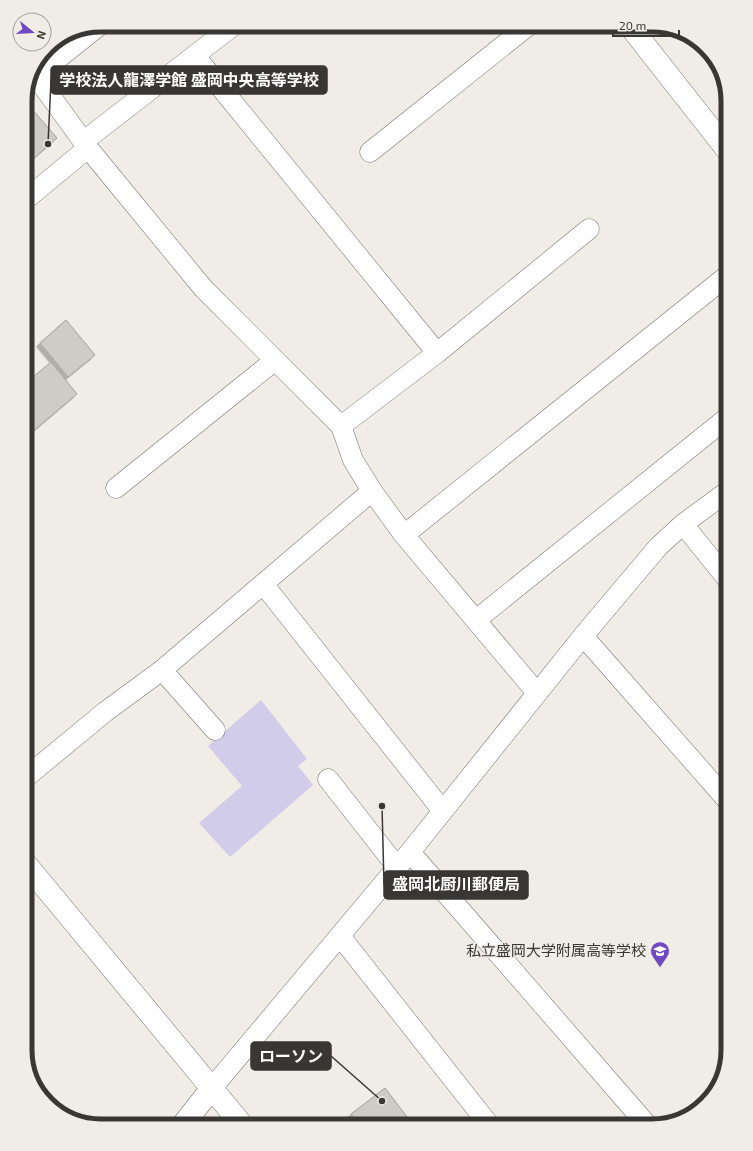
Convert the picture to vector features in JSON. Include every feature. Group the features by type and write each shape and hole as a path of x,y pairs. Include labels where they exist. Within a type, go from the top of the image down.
{"street":[{"path":"32,194 86,144 225,32"},
{"path":"370,152 520,32"},
{"path":"634,32 721,142"},
{"path":"37,74 89,34"},
{"path":"195,56 437,353"},
{"path":"36,77 86,144 203,288 274,361 315,399 340,426 353,460 372,491 404,535 537,693"},
{"path":"340,426 437,353 589,229"},
{"path":"404,535 721,281"},
{"path":"116,488 274,361"},
{"path":"476,620 721,423"},
{"path":"32,772 104,712 162,670 264,585 372,491"},
{"path":"188,1119 410,852 442,810 583,636 658,547 683,524 721,496"},
{"path":"683,524 721,571"},
{"path":"264,585 442,810"},
{"path":"583,636 721,793"},
{"path":"162,670 215,730"},
{"path":"328,779 397,867"},
{"path":"410,852 642,1119"},
{"path":"32,871 237,1119"},
{"path":"340,936 484,1119"}],"shaded area":[{"path":"261,700 307,759 298,766 313,785 230,857 199,823 242,786 208,746"}],"building":[{"path":"32,109 57,138 32,160"},
{"path":"66,320 95,355 68,377 40,343"},
{"path":"51,362 77,394 32,432 32,378"},
{"path":"385,1088 409,1119 355,1119 351,1114"}],"place":[{"name":"学校法人龍澤学館 盛岡中央高等学校","path":"48,144"},
{"name":"盛岡北厨川郵便局","path":"382,806"},
{"name":"私立盛岡大学附属高等学校","path":"660,968"},
{"name":"ローソン","path":"382,1101"}]}
